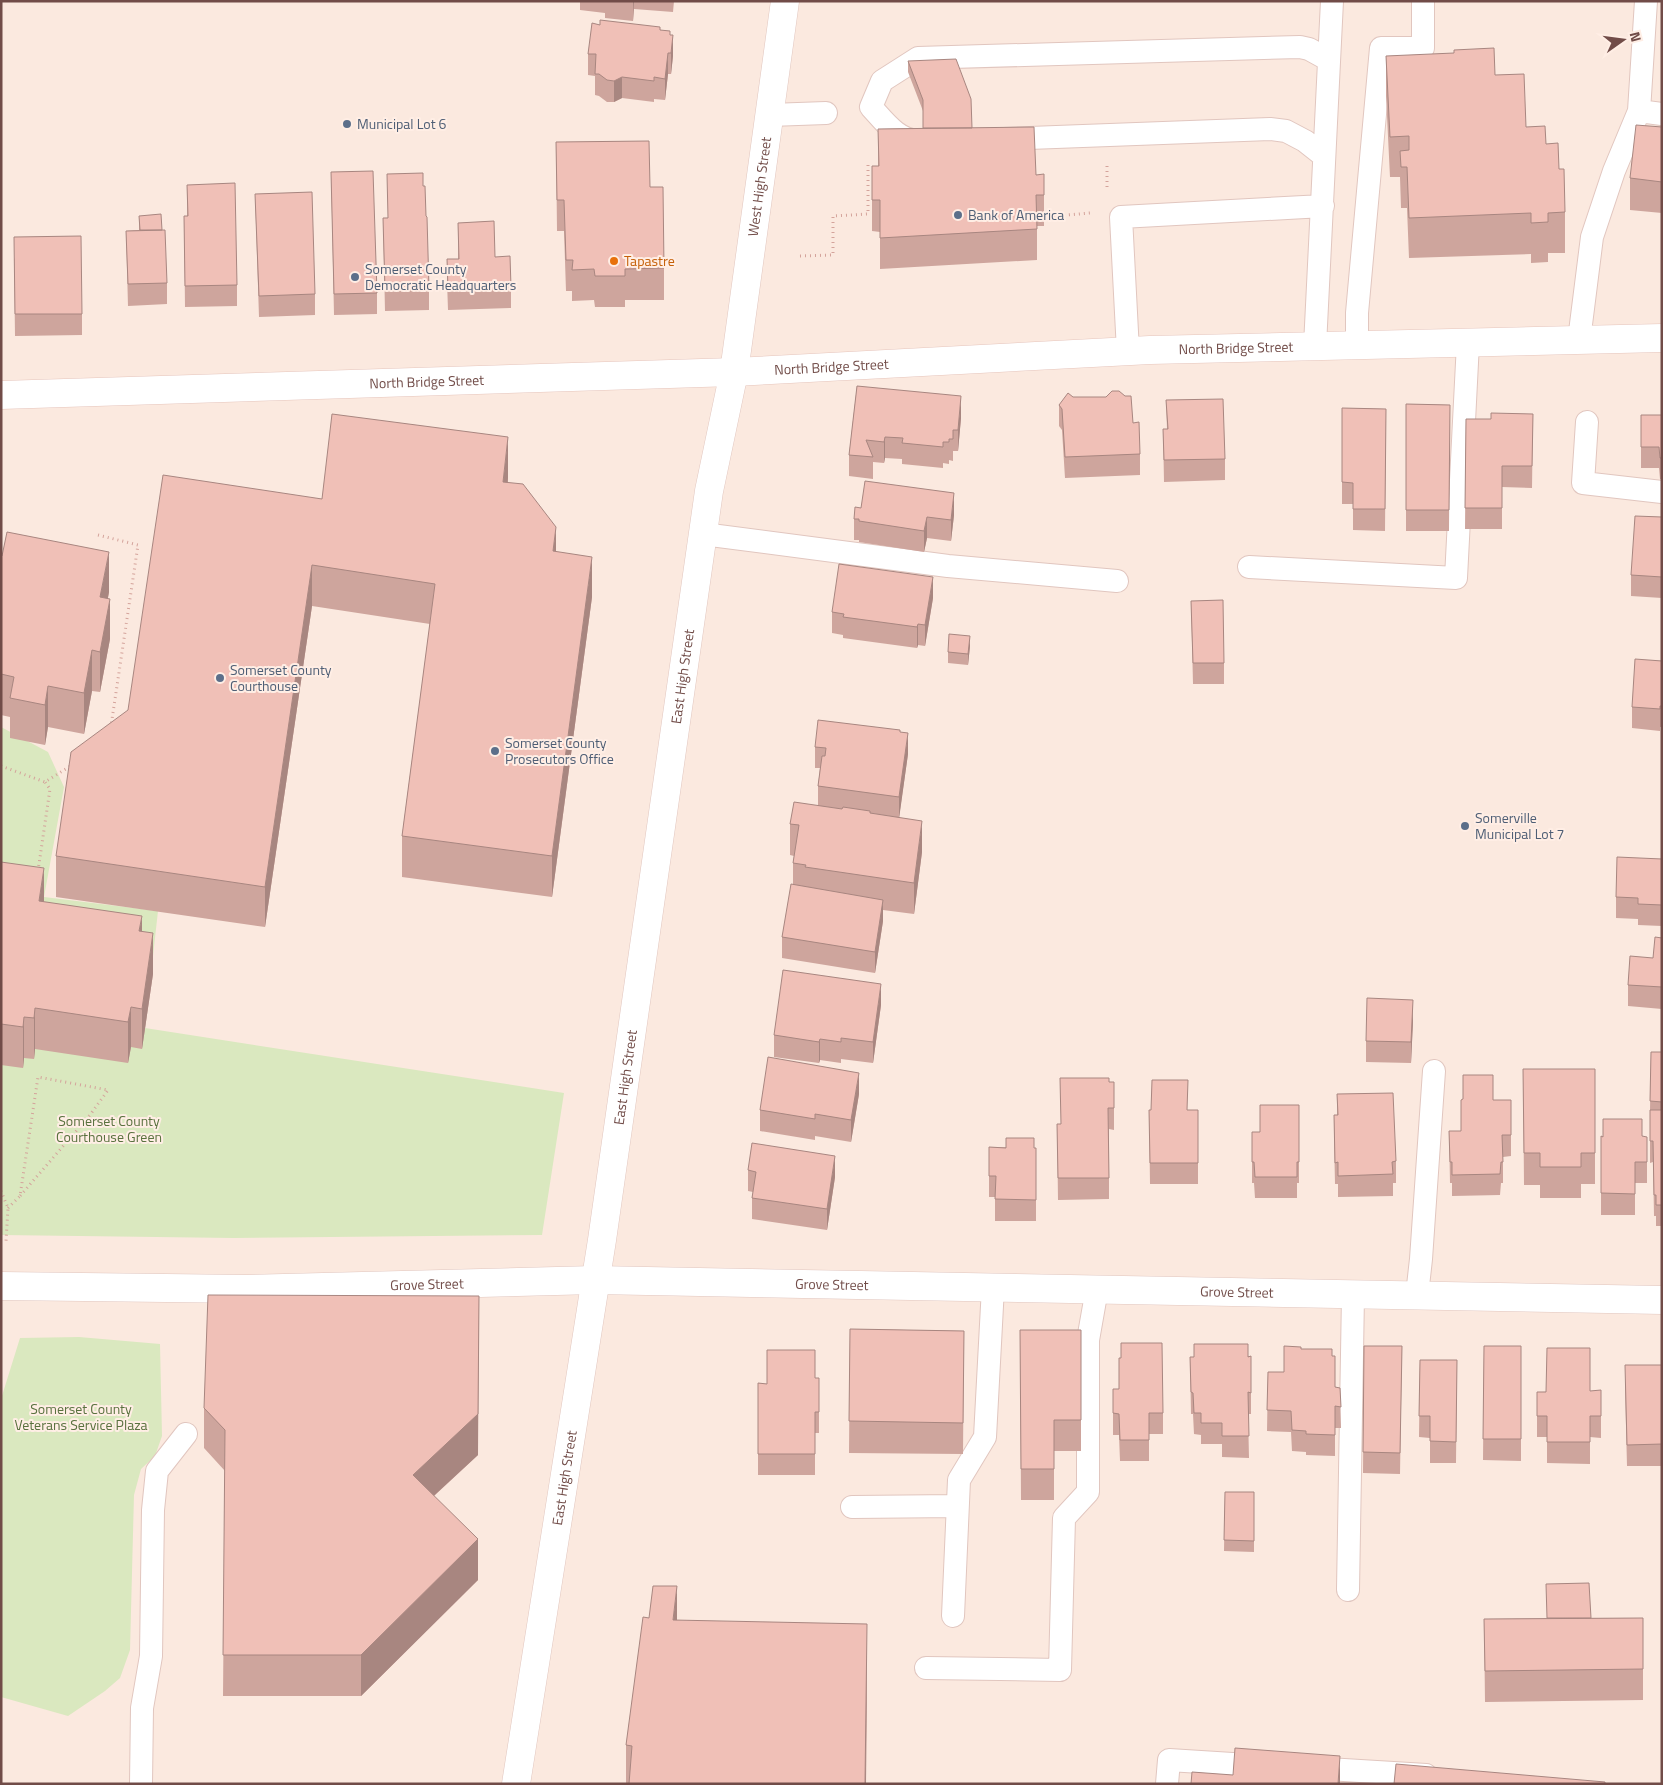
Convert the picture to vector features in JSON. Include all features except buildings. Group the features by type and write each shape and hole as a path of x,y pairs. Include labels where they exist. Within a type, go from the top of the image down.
{"street":[{"name":"West High Street","path":"734,372 785,1"},
{"name":"North Bridge Street","path":"1,395 734,372 1128,350 1662,338"},
{"name":"East High Street","path":"516,1784 596,1280 709,491 734,372"},
{"name":"Grove Street","path":"1,1286 247,1289 596,1280 1662,1300"}],"lane":[{"path":"1315,346 1332,1"},
{"path":"1357,345 1357,314 1381,48 1423,48 1422,1"},
{"path":"1579,340 1592,237 1614,171 1639,111 1646,1"},
{"path":"937,142 913,141 895,132 871,106 882,82 918,58 1300,47 1309,49 1329,60"},
{"path":"1639,111 1662,114"},
{"path":"770,114 826,113"},
{"path":"987,140 1270,130 1286,131 1305,141 1324,156"},
{"path":"1128,350 1120,217 1323,206"},
{"path":"1248,567 1456,578 1468,342"},
{"path":"1588,422 1583,483 1662,492"},
{"path":"703,534 948,566 1117,581"},
{"path":"1416,1295 1421,1259 1434,1072"},
{"path":"953,1616 958,1480 985,1437 993,1288"},
{"path":"926,1668 1060,1670 1064,1518 1088,1492 1088,1340 1097,1289"},
{"path":"1348,1590 1353,1295"},
{"path":"141,1784 142,1708 151,1656 153,1510 157,1471 186,1434"},
{"path":"852,1507 957,1506"},
{"path":"1167,1784 1169,1760 1444,1776"}],"path":[{"path":"800,256 833,255 833,216 870,214 868,162"},
{"path":"1044,217 1099,213"},
{"path":"98,535 138,545 111,729"},
{"path":"45,782 73,764"},
{"path":"1,766 45,782 50,789 38,872"},
{"path":"8,1208 20,1196 90,1115 108,1090 38,1076 20,1196"},
{"path":"1,1190 8,1208 6,1241"}],"green space":[{"name":"Somerset County Courthouse Green","path":"1,727 48,752 64,787 44,897 158,911 145,1028 564,1093 542,1235 234,1238 1,1235"},
{"name":"Somerset County Veterans Service Plaza","path":"79,1337 160,1344 162,1436 155,1456 141,1469 134,1495 130,1650 120,1678 105,1691 68,1716 1,1697 1,1399 20,1338"}],"place":[{"name":"Municipal Lot 6","path":"347,124"},
{"name":"Bank of America","path":"958,215"},
{"name":"Tapastre","path":"614,261"},
{"name":"Somerset County Democratic Headquarters","path":"355,277"},
{"name":"Somerset County Courthouse","path":"220,678"},
{"name":"Somerset County Prosecutors Office","path":"495,751"},
{"name":"Somerville Municipal Lot 7","path":"1465,826"}]}
